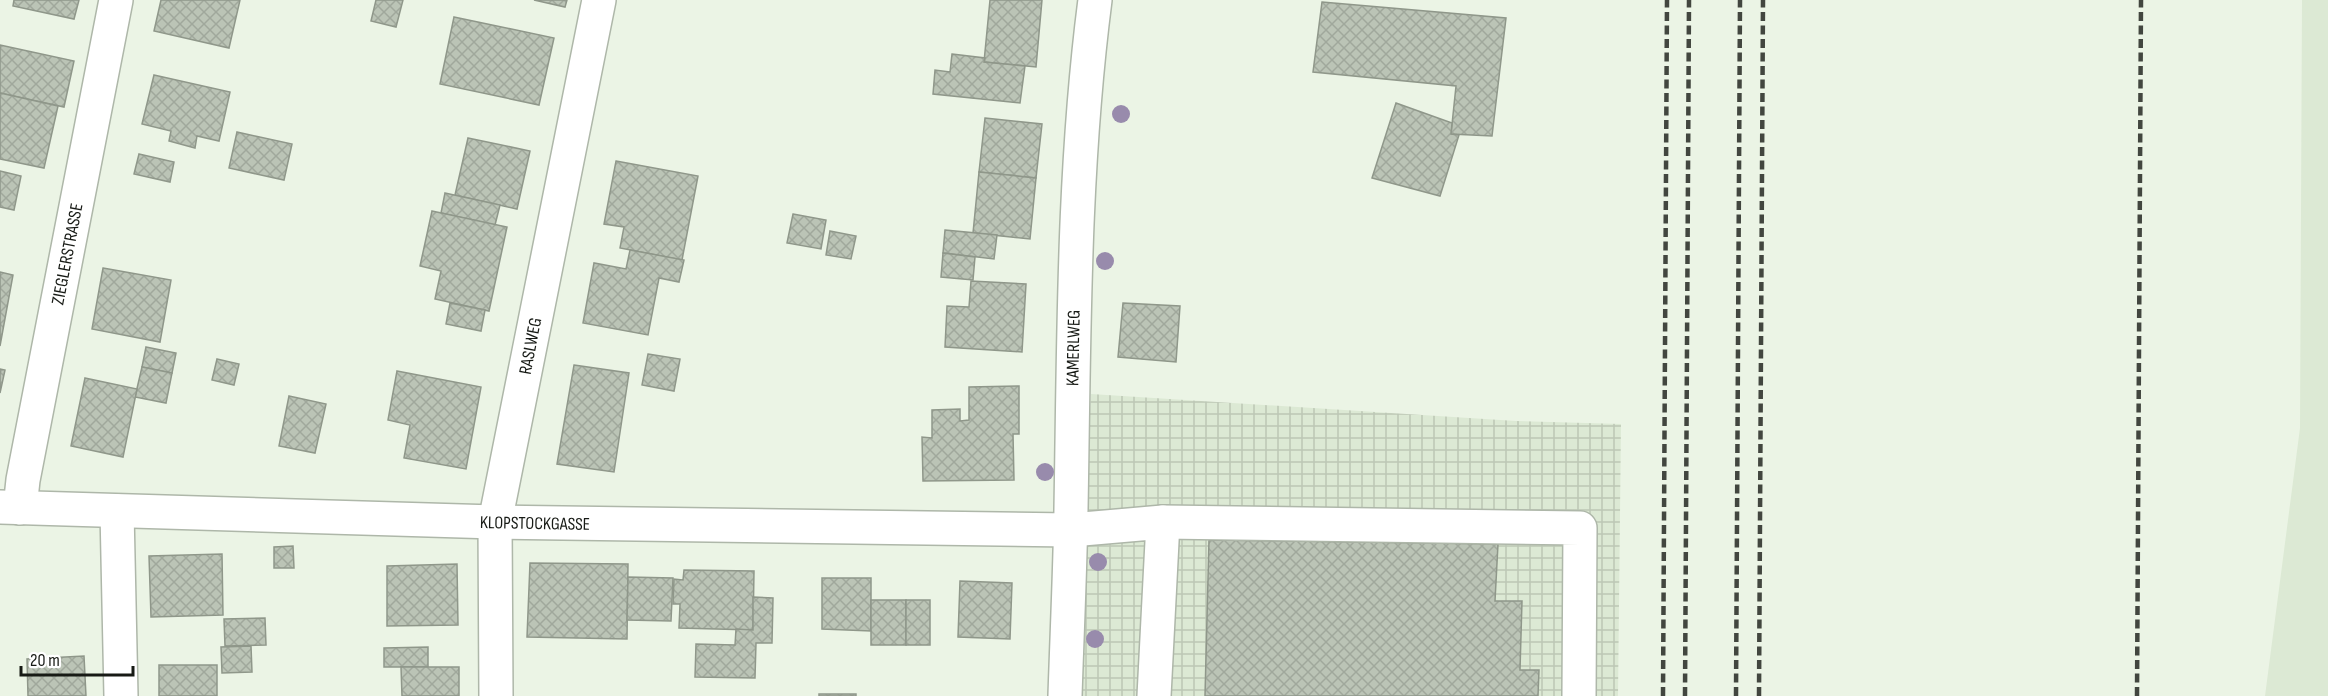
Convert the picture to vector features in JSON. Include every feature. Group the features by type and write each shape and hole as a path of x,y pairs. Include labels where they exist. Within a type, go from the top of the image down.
{"street":[{"name":"ZIEGLERSTRASSE","path":"10,507 23,480 116,0"},
{"name":"RASLWEG","path":"496,696 495,522 599,0"},
{"name":"KAMERLWEG","path":"1065,696 1071,530 1074,233 1084,87 1095,0"},
{"name":"KLOPSTOCKGASSE","path":"10,507 495,522 1071,530 1163,522 1580,528 1579,696"},
{"path":"117,511 121,696"},
{"path":"1154,696 1163,522"}],"shaded area":[{"path":"2302,0 2328,0 2328,696 2265,696 2300,428"},
{"path":"1091,394 1516,421 1621,424 1618,696 1079,696 1083,525"}],"building":[{"path":"14,0 79,0 74,19 13,6"},
{"path":"161,0 240,0 229,48 154,31"},
{"path":"376,0 403,0 396,27 371,21"},
{"path":"534,0 567,0 565,7"},
{"path":"990,0 1042,0 1036,67 984,62"},
{"path":"1322,2 1506,18 1492,136 1451,134 1456,86 1313,72"},
{"path":"454,17 554,38 539,105 440,84"},
{"path":"0,45 74,61 64,107 0,93"},
{"path":"952,54 985,58 984,62 1025,66 1020,103 933,94 935,70 950,72"},
{"path":"154,75 230,92 219,141 197,136 195,148 169,141 171,131 142,124"},
{"path":"0,93 58,106 44,168 0,159"},
{"path":"1396,103 1452,123 1451,134 1459,135 1440,196 1372,178"},
{"path":"985,118 1042,124 1036,178 979,172"},
{"path":"237,132 292,144 284,180 229,168"},
{"path":"468,138 530,151 517,209 455,195"},
{"path":"139,154 174,162 170,182 134,174"},
{"path":"616,161 698,176 682,260 620,248 624,227 604,224"},
{"path":"0,171 21,176 14,210 0,207"},
{"path":"979,172 1036,178 1030,239 973,233"},
{"path":"445,193 500,205 495,225 441,213"},
{"path":"432,211 507,227 489,311 435,299 441,271 420,266"},
{"path":"793,214 826,220 821,249 787,243"},
{"path":"945,230 997,235 994,259 943,253"},
{"path":"830,231 856,236 851,259 826,255"},
{"path":"630,250 684,260 679,282 659,278 648,335 583,323 594,263 626,269"},
{"path":"943,253 975,257 973,280 941,277"},
{"path":"103,268 171,280 160,342 92,329"},
{"path":"0,272 13,275 0,346"},
{"path":"971,281 1026,284 1022,352 945,347 947,306 969,307"},
{"path":"450,303 485,310 481,331 446,324"},
{"path":"1123,303 1180,306 1176,362 1118,357"},
{"path":"146,347 176,353 172,373 142,367"},
{"path":"648,354 680,359 674,391 642,385"},
{"path":"217,359 239,364 234,385 212,380"},
{"path":"574,365 629,373 614,472 557,464"},
{"path":"142,367 172,373 166,403 135,397"},
{"path":"0,369 5,370 0,393"},
{"path":"397,371 481,387 466,469 404,458 410,425 388,420"},
{"path":"85,378 137,389 123,457 71,446"},
{"path":"1019,386 1019,434 1013,434 1014,480 923,481 922,437 932,438 932,410 960,409 960,421 969,420 969,387"},
{"path":"289,396 326,404 315,453 279,446"},
{"path":"1209,540 1498,544 1495,601 1522,601 1520,670 1539,670 1538,696 1205,696"},
{"path":"293,546 294,568 274,568 274,547"},
{"path":"222,554 223,615 151,617 149,556"},
{"path":"530,563 628,564 627,639 527,637"},
{"path":"457,564 458,625 387,626 387,566"},
{"path":"684,570 754,571 753,630 679,628 680,604 673,604 674,579 683,580"},
{"path":"628,577 673,578 671,621 627,620"},
{"path":"822,578 871,578 871,631 822,629"},
{"path":"960,581 1012,583 1010,639 958,637"},
{"path":"753,597 773,598 772,643 756,643 755,678 695,677 696,644 735,645 736,629 753,630"},
{"path":"871,600 906,600 906,645 871,645"},
{"path":"906,600 930,600 930,645 906,645"},
{"path":"265,618 266,645 225,646 224,619"},
{"path":"251,646 252,672 222,673 221,647"},
{"path":"428,647 428,667 384,667 384,648"},
{"path":"84,656 86,696 28,696 27,659"},
{"path":"159,665 217,665 217,696 159,696"},
{"path":"401,667 459,667 459,696 402,696"},
{"path":"819,694 856,694 856,696 819,696"}],"railway":[{"path":"1663,696 1667,0"},
{"path":"1685,696 1689,0"},
{"path":"1736,696 1740,0"},
{"path":"1759,696 1763,0"},
{"path":"2137,696 2141,0"}]}
